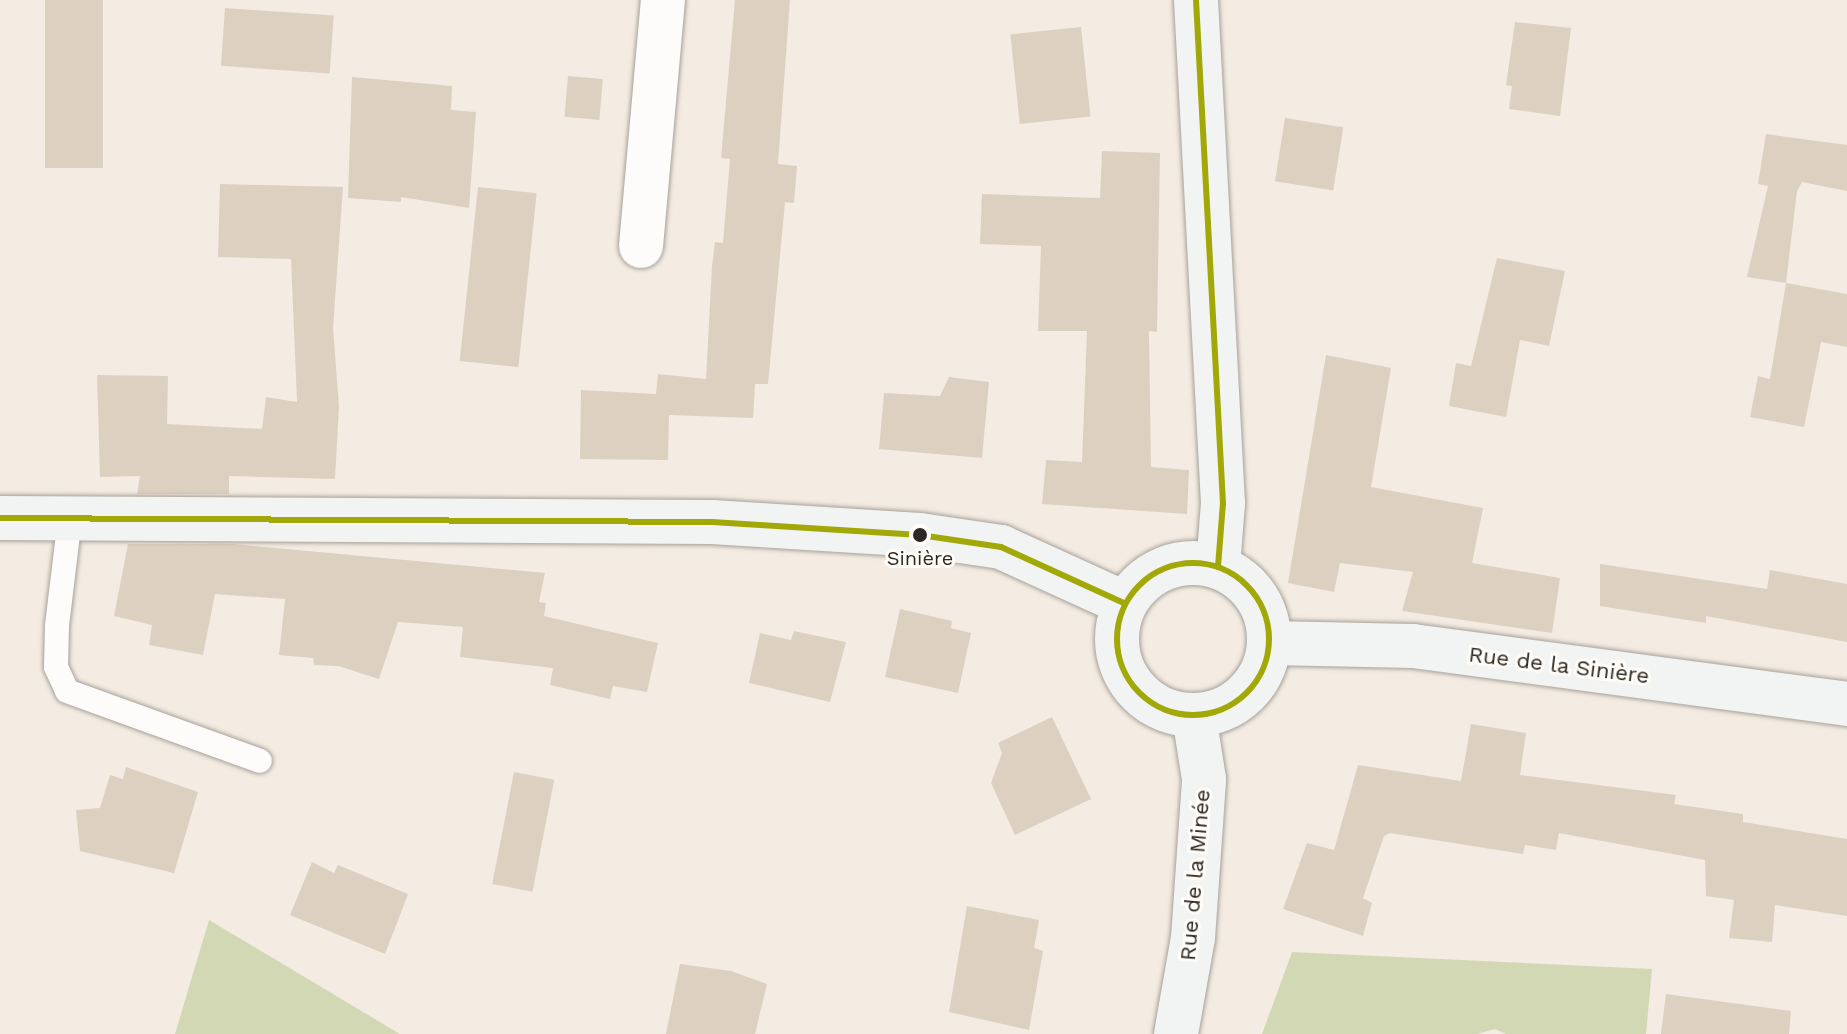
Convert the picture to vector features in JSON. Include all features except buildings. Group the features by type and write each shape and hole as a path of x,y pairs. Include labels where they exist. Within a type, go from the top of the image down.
{"street":[{"path":"641,246 663,0"},
{"path":"1196,0 1223,503 1218,567"},
{"path":"0,518 712,522 920,535 1001,547 1124,603"},
{"path":"1175,565 1218,567 1256,596 1270,643 1265,665 1237,702 1194,716 1168,712 1145,700 1127,680 1117,655 1117,629 1124,603 1155,572 1175,565"},
{"name":"Rue de la Sinière","path":"1270,643 1413,646 1847,704"},
{"name":"Rue de la Minée","path":"1176,1034 1193,938 1204,779 1194,716"}],"lane":[{"path":"70,518 56,667 67,691 260,761"}],"green space":[{"path":"209,920 400,1034 175,1034"},
{"path":"1292,952 1652,969 1646,1034 1506,1034 1495,1029 1477,1034 1262,1034"}],"transit line":[{"path":"1196,0 1223,503 1218,567"},
{"path":"0,518 712,522 920,535 1001,547 1124,603"},
{"path":"1193,563 1222,569 1247,585 1263,610 1269,639 1263,668 1247,693 1222,709 1193,715 1164,709 1139,693 1123,668 1117,639 1123,610 1139,585 1164,569 1193,563"}],"place":[{"name":"Sinière","path":"920,535"}]}
